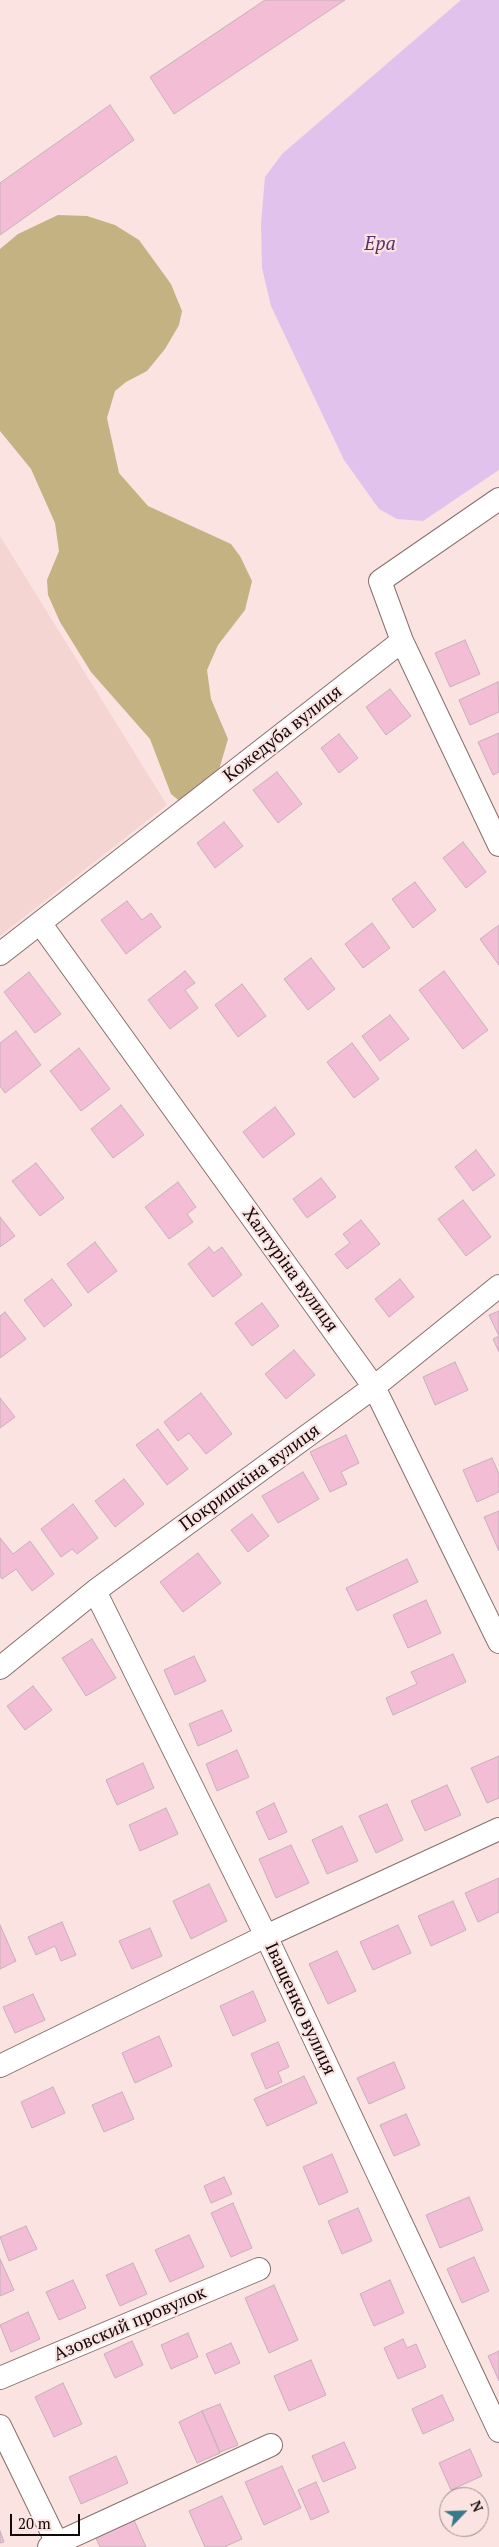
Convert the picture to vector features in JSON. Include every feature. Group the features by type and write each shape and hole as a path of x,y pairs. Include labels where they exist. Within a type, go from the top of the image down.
{"street":[{"path":"499,499 380,581 402,641 499,845"},
{"name":"Кожедуба вулиця","path":"0,954 402,641"},
{"name":"Халтуріна вулиця","path":"40,923 374,1388 499,1642"},
{"name":"Покришкіна вулиця","path":"0,1668 96,1591 374,1388 499,1286"},
{"name":"Іващенко вулиця","path":"96,1591 266,1936 499,2430"},
{"path":"0,2066 266,1936 499,1828"},
{"name":"Азовский провулок","path":"0,2378 260,2269"},
{"path":"0,2426 55,2546 271,2445"}],"shaded area":[{"path":"58,215 87,216 115,225 139,240 171,284 182,311 179,325 165,349 147,371 126,382 115,391 107,418 119,473 148,506 231,544 240,556 252,581 245,610 218,645 207,670 211,699 228,739 216,780 183,804 171,794 150,739 91,672 60,622 48,595 47,580 59,551 55,523 31,469 0,431 0,249 18,234"},
{"path":"0,536 167,805 0,936"}],"water":[{"name":"Ера","path":"461,0 499,0 499,470 423,521 397,519 379,509 344,460 271,306 262,268 261,223 265,177 282,154"}],"building":[{"path":"265,0 345,0 174,114 150,77"},
{"path":"110,105 134,140 0,235 0,183"},
{"path":"465,640 480,674 450,687 435,653"},
{"path":"498,682 499,712 470,725 459,700"},
{"path":"390,689 411,716 386,735 366,707"},
{"path":"499,733 499,772 493,775 478,742"},
{"path":"339,734 358,758 339,773 321,748"},
{"path":"277,772 302,804 278,823 253,790"},
{"path":"224,822 243,846 215,868 197,843"},
{"path":"463,842 486,872 466,888 443,858"},
{"path":"415,882 436,910 413,928 392,899"},
{"path":"127,901 142,920 151,913 161,927 126,954 101,920"},
{"path":"372,923 390,948 363,968 345,944"},
{"path":"499,925 499,965 480,939"},
{"path":"311,958 335,989 308,1010 284,979"},
{"path":"185,971 195,983 185,990 198,1008 170,1029 148,1000"},
{"path":"444,971 488,1030 463,1049 419,990"},
{"path":"29,972 61,1014 35,1033 4,992"},
{"path":"242,984 266,1016 238,1037 215,1005"},
{"path":"390,1015 409,1039 380,1061 362,1036"},
{"path":"16,1031 41,1065 5,1093 0,1086 0,1043"},
{"path":"352,1043 379,1079 354,1098 327,1062"},
{"path":"79,1048 110,1089 81,1111 50,1071"},
{"path":"121,1105 144,1135 113,1158 91,1129"},
{"path":"275,1107 295,1134 263,1158 243,1132"},
{"path":"476,1150 495,1175 473,1191 455,1167"},
{"path":"36,1163 64,1198 40,1216 12,1181"},
{"path":"321,1178 336,1197 307,1218 293,1199"},
{"path":"178,1182 196,1207 187,1214 193,1222 169,1239 145,1207"},
{"path":"463,1200 491,1237 466,1256 438,1219"},
{"path":"0,1217 15,1236 0,1247"},
{"path":"361,1220 380,1244 347,1269 335,1254 350,1243 343,1234"},
{"path":"95,1242 117,1271 88,1293 67,1264"},
{"path":"209,1247 214,1253 222,1247 242,1275 213,1297 188,1264"},
{"path":"52,1279 72,1305 44,1327 24,1300"},
{"path":"400,1279 414,1297 389,1317 375,1299"},
{"path":"262,1303 279,1326 252,1346 235,1323"},
{"path":"499,1311 499,1336 489,1315"},
{"path":"5,1312 26,1339 0,1358 0,1316"},
{"path":"499,1336 499,1352 493,1339"},
{"path":"294,1350 315,1375 286,1399 265,1374"},
{"path":"455,1362 468,1390 435,1405 423,1377"},
{"path":"201,1393 232,1434 206,1454 189,1433 178,1441 164,1422"},
{"path":"0,1398 15,1417 0,1428"},
{"path":"158,1429 188,1469 167,1485 136,1445"},
{"path":"346,1435 359,1463 341,1472 347,1484 330,1492 310,1452"},
{"path":"492,1458 499,1474 499,1492 477,1502 463,1470"},
{"path":"303,1472 319,1499 278,1523 262,1496"},
{"path":"124,1479 144,1504 115,1527 95,1501"},
{"path":"73,1504 98,1538 77,1554 72,1549 61,1557 41,1529"},
{"path":"499,1511 499,1551 484,1517"},
{"path":"252,1514 269,1536 248,1552 231,1530"},
{"path":"0,1538 13,1554 30,1541 54,1574 32,1591 16,1569 2,1579 0,1576"},
{"path":"198,1553 221,1583 183,1612 160,1582"},
{"path":"407,1559 418,1582 357,1611 346,1588"},
{"path":"426,1600 441,1633 408,1648 393,1615"},
{"path":"92,1639 116,1678 86,1696 62,1658"},
{"path":"453,1654 466,1682 393,1715 386,1698 417,1684 411,1672"},
{"path":"194,1656 206,1681 175,1695 164,1670"},
{"path":"33,1686 52,1710 25,1730 7,1706"},
{"path":"222,1710 232,1731 198,1746 189,1724"},
{"path":"237,1750 249,1777 217,1791 206,1764"},
{"path":"499,1756 499,1798 487,1803 471,1768"},
{"path":"143,1763 154,1788 117,1805 106,1780"},
{"path":"447,1785 461,1815 425,1831 411,1801"},
{"path":"274,1803 287,1832 269,1840 256,1812"},
{"path":"387,1804 403,1840 376,1853 359,1816"},
{"path":"166,1808 178,1834 140,1851 129,1825"},
{"path":"342,1826 358,1861 327,1874 312,1840"},
{"path":"291,1845 309,1883 276,1898 259,1859"},
{"path":"499,1878 499,1912 478,1922 465,1893"},
{"path":"209,1884 227,1921 191,1939 173,1901"},
{"path":"453,1901 466,1930 431,1946 418,1916"},
{"path":"62,1922 76,1955 61,1961 55,1946 36,1955 28,1937"},
{"path":"0,1925 16,1961 0,1969"},
{"path":"398,1925 411,1953 373,1970 360,1942"},
{"path":"150,1928 162,1956 132,1969 119,1941"},
{"path":"337,1951 356,1991 328,2004 309,1964"},
{"path":"253,1991 266,2021 233,2036 220,2006"},
{"path":"33,1994 45,2020 15,2033 3,2007"},
{"path":"159,2036 172,2066 135,2083 122,2053"},
{"path":"278,2042 289,2067 278,2072 282,2082 266,2089 251,2054"},
{"path":"394,2062 405,2088 369,2104 357,2078"},
{"path":"304,2076 317,2103 267,2126 254,2099"},
{"path":"53,2087 65,2113 32,2128 21,2102"},
{"path":"122,2092 134,2119 104,2132 92,2105"},
{"path":"406,2114 420,2145 394,2156 380,2125"},
{"path":"332,2154 348,2192 319,2205 303,2167"},
{"path":"224,2177 232,2194 211,2203 204,2186"},
{"path":"469,2197 483,2230 440,2248 426,2215"},
{"path":"233,2203 252,2248 231,2257 211,2213"},
{"path":"358,2208 372,2241 342,2254 328,2221"},
{"path":"26,2226 37,2249 9,2261 0,2237"},
{"path":"189,2235 204,2267 170,2282 155,2250"},
{"path":"474,2257 489,2291 462,2303 447,2269"},
{"path":"0,2259 14,2290 0,2296"},
{"path":"133,2263 147,2294 120,2306 106,2275"},
{"path":"73,2280 86,2308 59,2320 46,2292"},
{"path":"390,2280 404,2313 374,2326 360,2294"},
{"path":"274,2285 298,2340 269,2353 245,2298"},
{"path":"28,2312 40,2339 11,2352 0,2325"},
{"path":"188,2333 198,2357 171,2369 161,2345"},
{"path":"403,2339 407,2348 416,2344 426,2367 398,2379 384,2348"},
{"path":"132,2341 143,2365 115,2378 104,2354"},
{"path":"231,2343 240,2363 215,2374 206,2354"},
{"path":"499,2351 499,2381 488,2356"},
{"path":"311,2360 326,2395 289,2411 274,2376"},
{"path":"63,2383 82,2424 54,2437 35,2397"},
{"path":"442,2395 454,2420 423,2434 412,2409"},
{"path":"220,2404 238,2445 220,2452 202,2411"},
{"path":"202,2411 220,2453 197,2463 179,2422"},
{"path":"344,2442 356,2468 323,2482 312,2456"},
{"path":"470,2449 482,2476 458,2487 450,2487 439,2463"},
{"path":"116,2456 128,2483 81,2504 69,2477"},
{"path":"282,2466 301,2508 264,2525 245,2482"},
{"path":"316,2482 329,2512 311,2520 298,2490"},
{"path":"222,2496 242,2539 224,2547 205,2547 189,2511"},
{"path":"134,2520 146,2547 100,2547 96,2538"},
{"path":"0,2531 4,2542 0,2543"}]}
